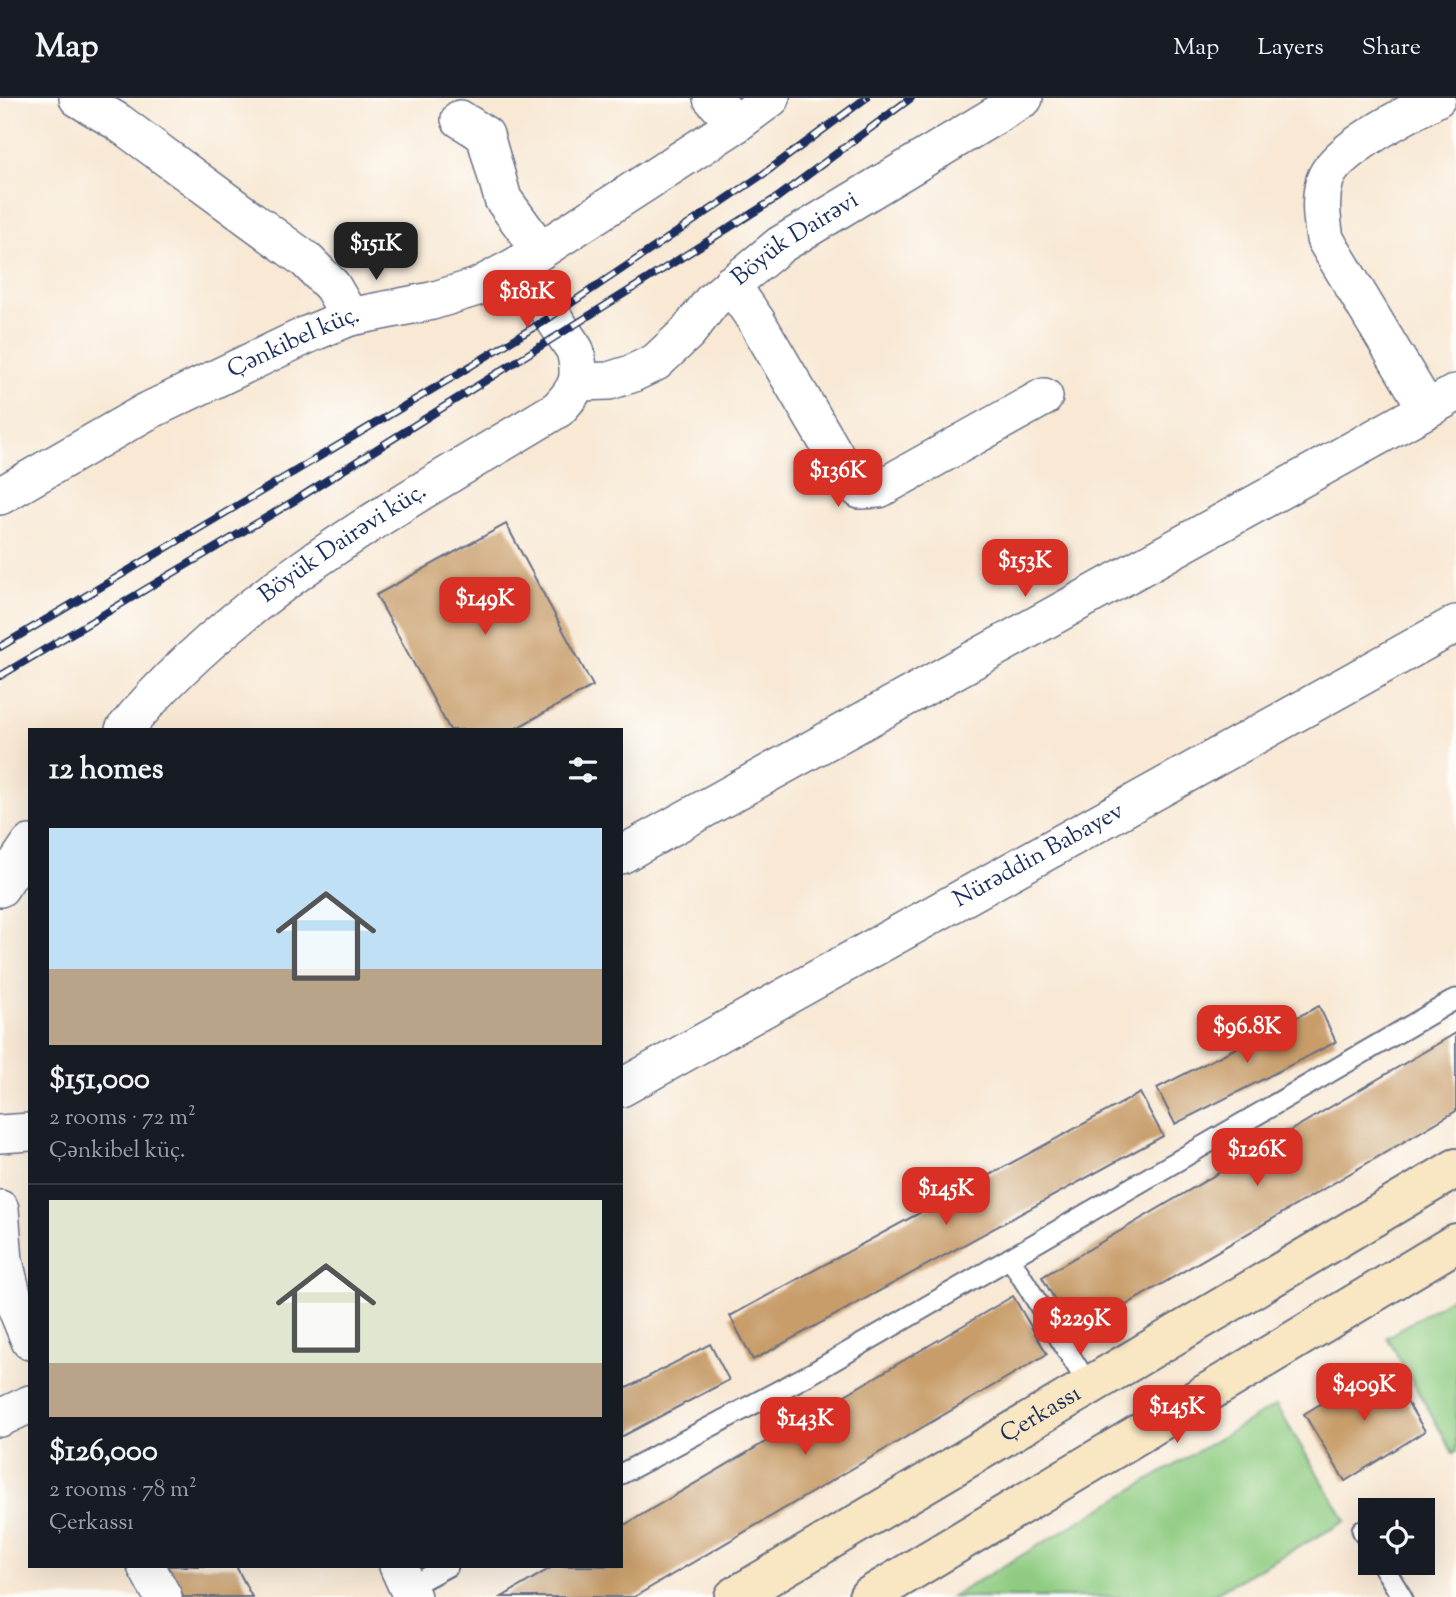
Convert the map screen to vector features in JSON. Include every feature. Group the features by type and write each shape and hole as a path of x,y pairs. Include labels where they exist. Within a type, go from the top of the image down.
{"street":[{"path":"78,98 118,122 306,260 332,286 350,317"},
{"name":"Çənkibel küç.","path":"0,496 146,412 350,317 432,301 477,287 529,257 724,111 771,98"},
{"name":"Böyük Dairəvi","path":"579,382 609,381 656,362 688,332 712,301 780,246 1024,98"},
{"path":"623,854 1441,401 1325,239 1320,209 1325,178 1352,146 1437,98"},
{"path":"460,120 485,135 503,199 575,350 579,382"},
{"path":"732,284 849,480 860,490 879,489 1044,397"},
{"name":"Böyük Dairəvi küç.","path":"126,728 163,684 246,612 318,559 399,505 558,409 572,395 579,382"},
{"name":"Nürəddin Babayev","path":"623,1087 1456,624"},
{"path":"0,888 28,847"},
{"path":"0,1134 28,1132"},
{"name":"Çerkassı","path":"734,1597 1456,1168"},
{"path":"0,1209 4,1261 14,1302 28,1336"},
{"path":"868,1597 1456,1243"},
{"path":"0,1418 28,1405"},
{"path":"147,1568 163,1597"}],"lane":[{"path":"623,1473 812,1373 1456,999"},
{"path":"1010,1258 1089,1386"},
{"path":"406,1584 443,1568"},
{"path":"1388,1575 1402,1597"}],"green space":[{"path":"1456,1295 1456,1452 1453,1453 1387,1337"},
{"path":"1276,1405 1346,1521 1208,1597 951,1597"}],"building":[{"path":"506,524 593,686 517,728 449,728 376,595"},
{"path":"1319,1006 1336,1042 1175,1124 1157,1088"},
{"path":"1456,1033 1456,1111 1075,1335 1042,1277"},
{"path":"1140,1093 1163,1136 753,1360 730,1316"},
{"path":"1013,1296 1047,1354 634,1597 502,1597 551,1568 623,1568 623,1526"},
{"path":"710,1344 729,1380 623,1436 623,1390"},
{"path":"1384,1365 1425,1431 1345,1481 1304,1414"},
{"path":"168,1568 237,1568 252,1597 183,1597"}],"railway":[{"path":"0,647 552,316 762,175 866,98"},
{"path":"0,676 294,501 778,197 911,98"}]}
